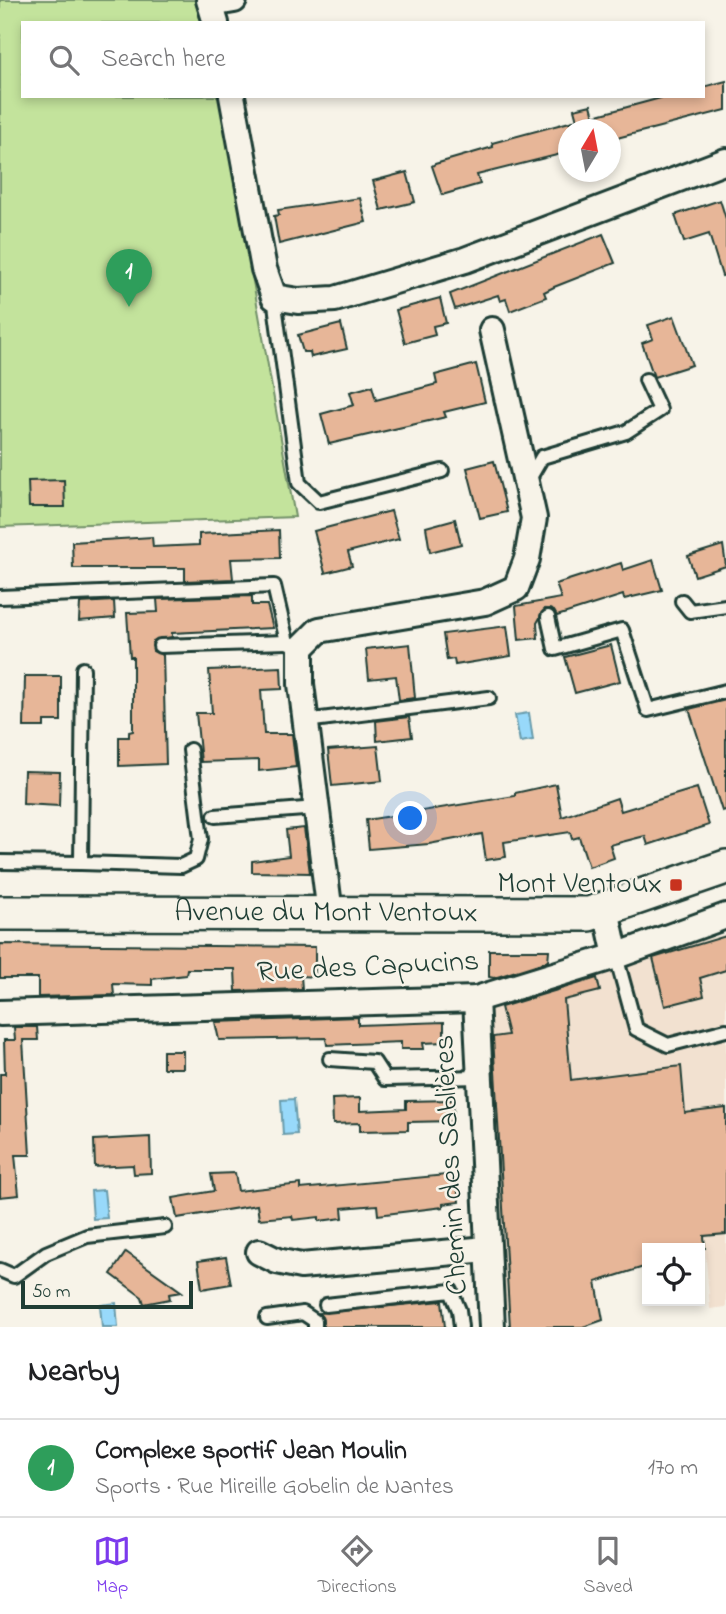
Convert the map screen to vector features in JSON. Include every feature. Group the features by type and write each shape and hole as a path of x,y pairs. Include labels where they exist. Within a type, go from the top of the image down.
{"main road":[{"name":"Avenue du Mont Ventoux","path":"0,913 548,916 606,910 726,867"}],"street":[{"path":"232,98 264,269 274,297 298,301 348,295 465,260 726,161"},
{"path":"330,914 294,645 319,630 485,602 516,589 527,559 534,518 492,330"},
{"path":"606,910 616,956"},
{"name":"Rue des Capucins","path":"0,1013 476,999 616,956 726,916"},
{"name":"Chemin des Sablières","path":"476,999 492,1327"},
{"path":"259,1252 277,1261 301,1266 487,1250"}],"lane":[{"path":"274,297 299,483 319,502 442,471"},
{"path":"526,484 542,457 626,432 660,410 646,380"},
{"path":"0,597 275,586 294,645 160,646"},
{"path":"682,601 690,611 726,606"},
{"path":"548,617 555,649 622,630 648,710 726,691"},
{"path":"81,863 83,669"},
{"path":"305,721 489,698"},
{"path":"0,862 181,866 196,859 201,839 190,750"},
{"path":"215,816 317,808"},
{"path":"616,956 636,1029 668,1045 726,1030"},
{"path":"330,1059 374,1062 385,1079 480,1077"},
{"path":"0,1280 14,1276 46,1253 87,1236 165,1227"},
{"path":"0,1270 14,1276"},
{"path":"326,1305 450,1291 459,1310 461,1327"},
{"path":"267,1318 303,1313 315,1321 316,1327"}],"shaded area":[{"path":"726,934 726,1307 710,1309 705,1243 642,1243 642,1268 511,1308 502,1317 482,1002 592,968"}],"green space":[{"path":"0,0 195,0 200,21 21,21 21,98 220,98 295,517 0,527"}],"water":[{"path":"529,713 533,740 520,742 515,715"},
{"path":"294,1099 297,1134 283,1135 281,1100"},
{"path":"104,1190 107,1218 93,1219 91,1191"},
{"path":"116,1303 118,1327 102,1327 100,1305"}],"building":[{"path":"726,81 726,110 621,137 621,119 577,119 574,109 591,105 594,116 661,98 705,98 705,86"},
{"path":"558,125 558,155 477,175 480,184 442,195 432,166 493,147 492,143"},
{"path":"407,172 415,202 381,210 373,181"},
{"path":"360,198 366,222 279,244 274,216 279,215 278,210"},
{"path":"720,200 726,219 726,275 722,276 709,234 684,242 675,215"},
{"path":"603,234 615,263 554,287 544,292 546,297 510,311 506,299 500,301 498,295 455,309 450,294"},
{"path":"440,298 446,323 433,326 435,335 405,343 396,310"},
{"path":"674,316 692,365 654,377 642,343 653,339 648,325"},
{"path":"341,324 347,349 311,357 310,352 303,352 298,335"},
{"path":"476,364 485,402 444,412 446,417 329,444 321,414 354,405 350,392 372,386 376,400 437,384 435,375"},
{"path":"494,461 507,512 480,518 467,468"},
{"path":"64,480 65,507 29,507 28,481"},
{"path":"391,511 399,539 348,552 352,566 325,573 314,531"},
{"path":"455,519 461,544 430,552 426,527"},
{"path":"279,530 280,558 231,559 233,579 185,581 185,568 73,568 72,542 152,537 153,547 199,545 199,534"},
{"path":"723,545 726,566 695,576 688,556"},
{"path":"653,560 662,590 624,599 623,595 557,616 554,611 545,609 537,623 538,638 519,640 516,606 561,598 556,584 621,563 623,570"},
{"path":"252,596 252,605 267,605 273,628 172,633 172,637 153,641 153,651 163,655 166,764 119,766 119,737 129,737 129,732 133,731 133,657 130,657 127,613 158,612 157,599"},
{"path":"114,601 115,618 79,621 80,603"},
{"path":"507,626 511,656 455,665 454,659 447,660 443,634"},
{"path":"410,644 415,698 399,700 396,676 369,679 366,649"},
{"path":"611,645 620,681 575,693 565,657"},
{"path":"281,667 282,689 261,690 264,734 292,734 296,767 259,771 259,760 201,762 196,713 212,713 209,670"},
{"path":"25,676 61,676 61,721 44,721 44,727 24,727"},
{"path":"726,700 726,810 722,811 689,709"},
{"path":"409,717 412,737 377,741 376,721"},
{"path":"378,746 382,781 332,786 328,750"},
{"path":"24,771 60,772 59,806 23,804"},
{"path":"556,784 562,817 617,798 621,811 697,788 709,825 648,845 645,836 610,845 614,858 589,867 579,837 572,839 570,832 504,842 506,857 486,860 482,834 429,844 369,849 366,820 515,796 515,793"},
{"path":"304,828 310,873 252,872 252,861 289,856 286,830"},
{"path":"726,936 726,970 700,978 704,996 665,1006 653,958"},
{"path":"0,944 315,947 315,977 301,976 302,989 236,991 235,969 187,969 186,975 152,979 152,985 113,984 114,995 38,997 38,978 0,978"},
{"path":"489,950 549,950 548,961 494,978 489,977"},
{"path":"597,978 600,991 564,1000 571,1080 681,1066 685,1113 726,1108 726,1234 704,1236 705,1243 642,1243 642,1268 596,1282 603,1320 583,1327 510,1327 493,1037 508,1035 501,1007"},
{"path":"358,1017 358,1025 444,1022 444,1042 423,1043 424,1049 401,1049 401,1042 327,1045 326,1038 219,1040 215,1022"},
{"path":"14,1027 37,1027 38,1040 23,1040 30,1155 15,1155 19,1195 0,1197 0,1074 5,1074 4,1040 15,1040"},
{"path":"163,1051 183,1051 183,1068 163,1068"},
{"path":"360,1098 360,1111 406,1109 406,1101 453,1100 454,1121 408,1122 408,1130 360,1131 360,1123 333,1124 332,1099"},
{"path":"150,1137 151,1173 134,1174 133,1165 95,1167 94,1140"},
{"path":"235,1173 238,1191 301,1184 301,1189 456,1174 459,1202 443,1204 443,1207 378,1215 377,1205 342,1208 343,1218 319,1221 319,1217 293,1220 292,1216 259,1219 257,1205 177,1218 173,1198 214,1191 211,1174"},
{"path":"126,1252 182,1292 169,1294 170,1299 144,1304 142,1297 111,1274"},
{"path":"226,1257 231,1284 202,1289 198,1261"},
{"path":"442,1301 445,1327 324,1327 319,1313"}],"place":[{"name":"Complexe sportif Jean Moulin","path":"129,307"},
{"name":"Mont Ventoux","path":"676,885"}]}
